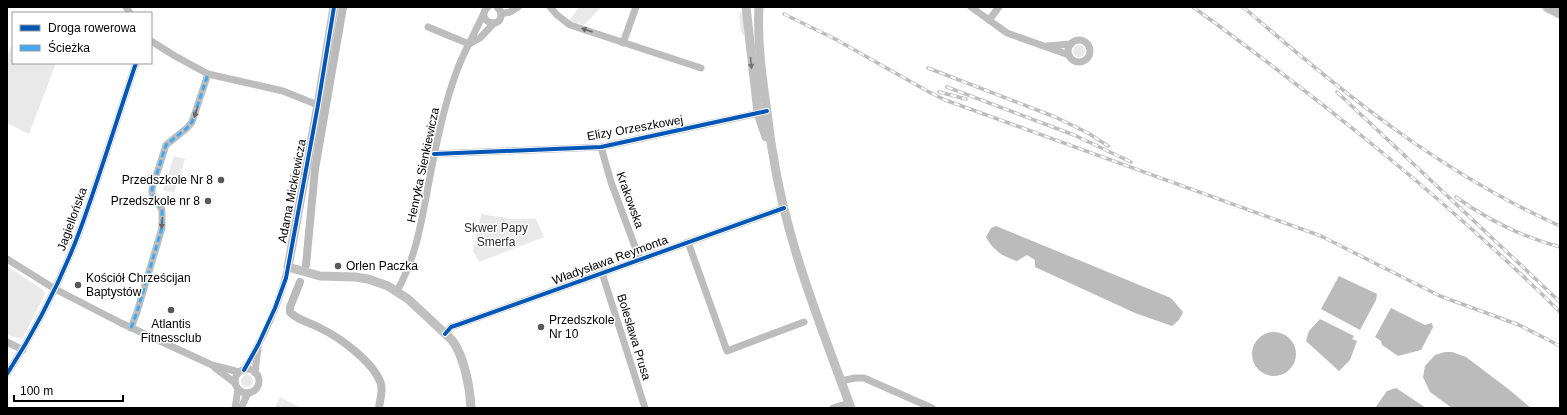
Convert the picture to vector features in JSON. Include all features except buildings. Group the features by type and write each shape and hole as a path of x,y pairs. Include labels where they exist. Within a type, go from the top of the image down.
{"main road":[{"path":"1548,7 1560,13"}],"street":[{"name":"Adama Mickiewicza","path":"242,371 258,345 275,308 288,267 318,105 334,7"},
{"path":"497,7 502,14 510,12 518,7"},
{"path":"550,7 556,15 570,25 701,68"},
{"path":"623,43 636,7"},
{"path":"746,7 762,112 784,208 809,293 850,405 833,408"},
{"path":"759,7 758,40 762,112"},
{"path":"972,7 1007,33 1069,55"},
{"path":"989,20 999,7"},
{"path":"486,10 486,20 494,23"},
{"name":"Henryka Sienkiewicza","path":"397,291 407,273 418,237 434,154 454,80 463,55 486,10"},
{"name":"Henryka Sienkiewicza","path":"469,44 480,38 494,23 499,21 502,14"},
{"path":"428,27 469,44"},
{"path":"1043,46 1071,44 1076,41 1085,42 1090,47 1090,54 1086,60 1079,63 1072,60 1068,50 1071,44"},
{"path":"152,42 208,74 283,92 318,105"},
{"name":"Jagiellońska","path":"7,374 23,350 54,290 80,231 136,64"},
{"path":"131,328 162,228 162,210 152,194 152,189 166,145 192,122 208,74"},
{"name":"Elizy Orzeszkowej","path":"434,154 601,147 762,112"},
{"name":"Krakowska","path":"601,147 611,182 640,260"},
{"name":"Władysława Reymonta","path":"444,334 451,327 784,208"},
{"path":"688,242 727,351 804,322"},
{"path":"7,259 54,290 131,328 212,365 242,371 250,370 255,373 258,379 258,384 255,390 244,393 212,365"},
{"path":"288,267 320,276 368,279 397,291 457,346 465,371 471,408"},
{"name":"Bolesława Prusa","path":"602,273 645,408"},
{"path":"7,342 23,350"},
{"name":"Adama Mickiewicza","path":"255,373 258,345"},
{"path":"235,408 236,377 242,371"},
{"path":"841,381 864,378 932,408"},
{"path":"241,408 248,393"}],"green space":[{"path":"579,7 601,7 584,25 569,21"},
{"path":"739,12 742,13 746,22 744,36 741,32"},
{"path":"12,44 12,64 56,64 29,134 7,123 7,56"},
{"path":"1081,45 1084,46 1084,56 1077,57 1074,56 1073,49 1074,46"},
{"path":"174,156 185,159 174,193 163,190"},
{"name":"Skwer Papy Smerfa","path":"481,214 511,219 536,219 544,237 479,262 473,251"},
{"path":"7,266 43,290 45,294 22,339 7,335"},
{"path":"245,375 249,375 253,381 249,387 245,387 241,383 241,379"},
{"path":"280,397 301,408 275,408"}],"shaded area":[{"path":"996,226 1171,298 1183,312 1179,320 1172,326 1135,313 1035,267 1035,260 1027,255 1017,261 1007,257 995,249 986,237 991,228"},
{"path":"1339,276 1377,294 1376,300 1360,330 1321,309"},
{"path":"1391,308 1425,325 1432,323 1433,327 1421,350 1398,356 1382,345 1381,341 1375,337"},
{"path":"1320,319 1354,336 1352,339 1357,341 1350,360 1339,371 1306,341 1309,331"},
{"path":"1270,332 1278,332 1290,338 1296,350 1296,358 1290,370 1278,376 1270,376 1258,370 1252,358 1252,350 1258,338"},
{"path":"1445,352 1452,352 1466,357 1531,408 1452,408 1430,392 1423,377 1425,366 1435,355"},
{"path":"1396,388 1426,408 1375,408 1387,391"}],"waterway":[{"path":"306,265 315,169 343,7"},
{"path":"300,282 290,307 290,312 296,317 337,337 364,359 377,376 382,387 379,408"}],"railway":[{"path":"1193,7 1336,115 1428,191 1473,230 1560,312"},
{"path":"1243,7 1355,99 1433,156 1516,205 1560,226"},
{"path":"784,14 837,40 945,100 1321,236 1440,296 1519,325 1560,346"},
{"path":"928,68 1055,117 1088,133 1108,146"},
{"path":"947,87 1074,135 1131,162"},
{"path":"939,92 966,99"},
{"path":"1337,92 1560,302"},
{"path":"1456,197 1480,213 1506,227 1532,238 1560,247"}],"marked path":[{"path":"131,328 162,228 162,210 152,194 152,189 166,145 192,122 208,74"}],"cycle path":[{"path":"244,370 258,345 275,308 286,278 318,105 334,7"},
{"path":"7,374 28,340 65,268 73,249 95,189 136,64"},
{"path":"434,154 601,147 767,111"},
{"path":"445,334 451,327 784,208"}],"place":[{"name":"Przedszkole Nr 8","path":"221,180"},
{"name":"Przedszkole nr 8","path":"208,201"},
{"name":"Orlen Paczka","path":"338,266"},
{"name":"Kościół Chrześcijan Baptystów","path":"78,285"},
{"name":"Atlantis Fitnessclub","path":"171,310"},
{"name":"Przedszkole Nr 10","path":"541,327"}]}
